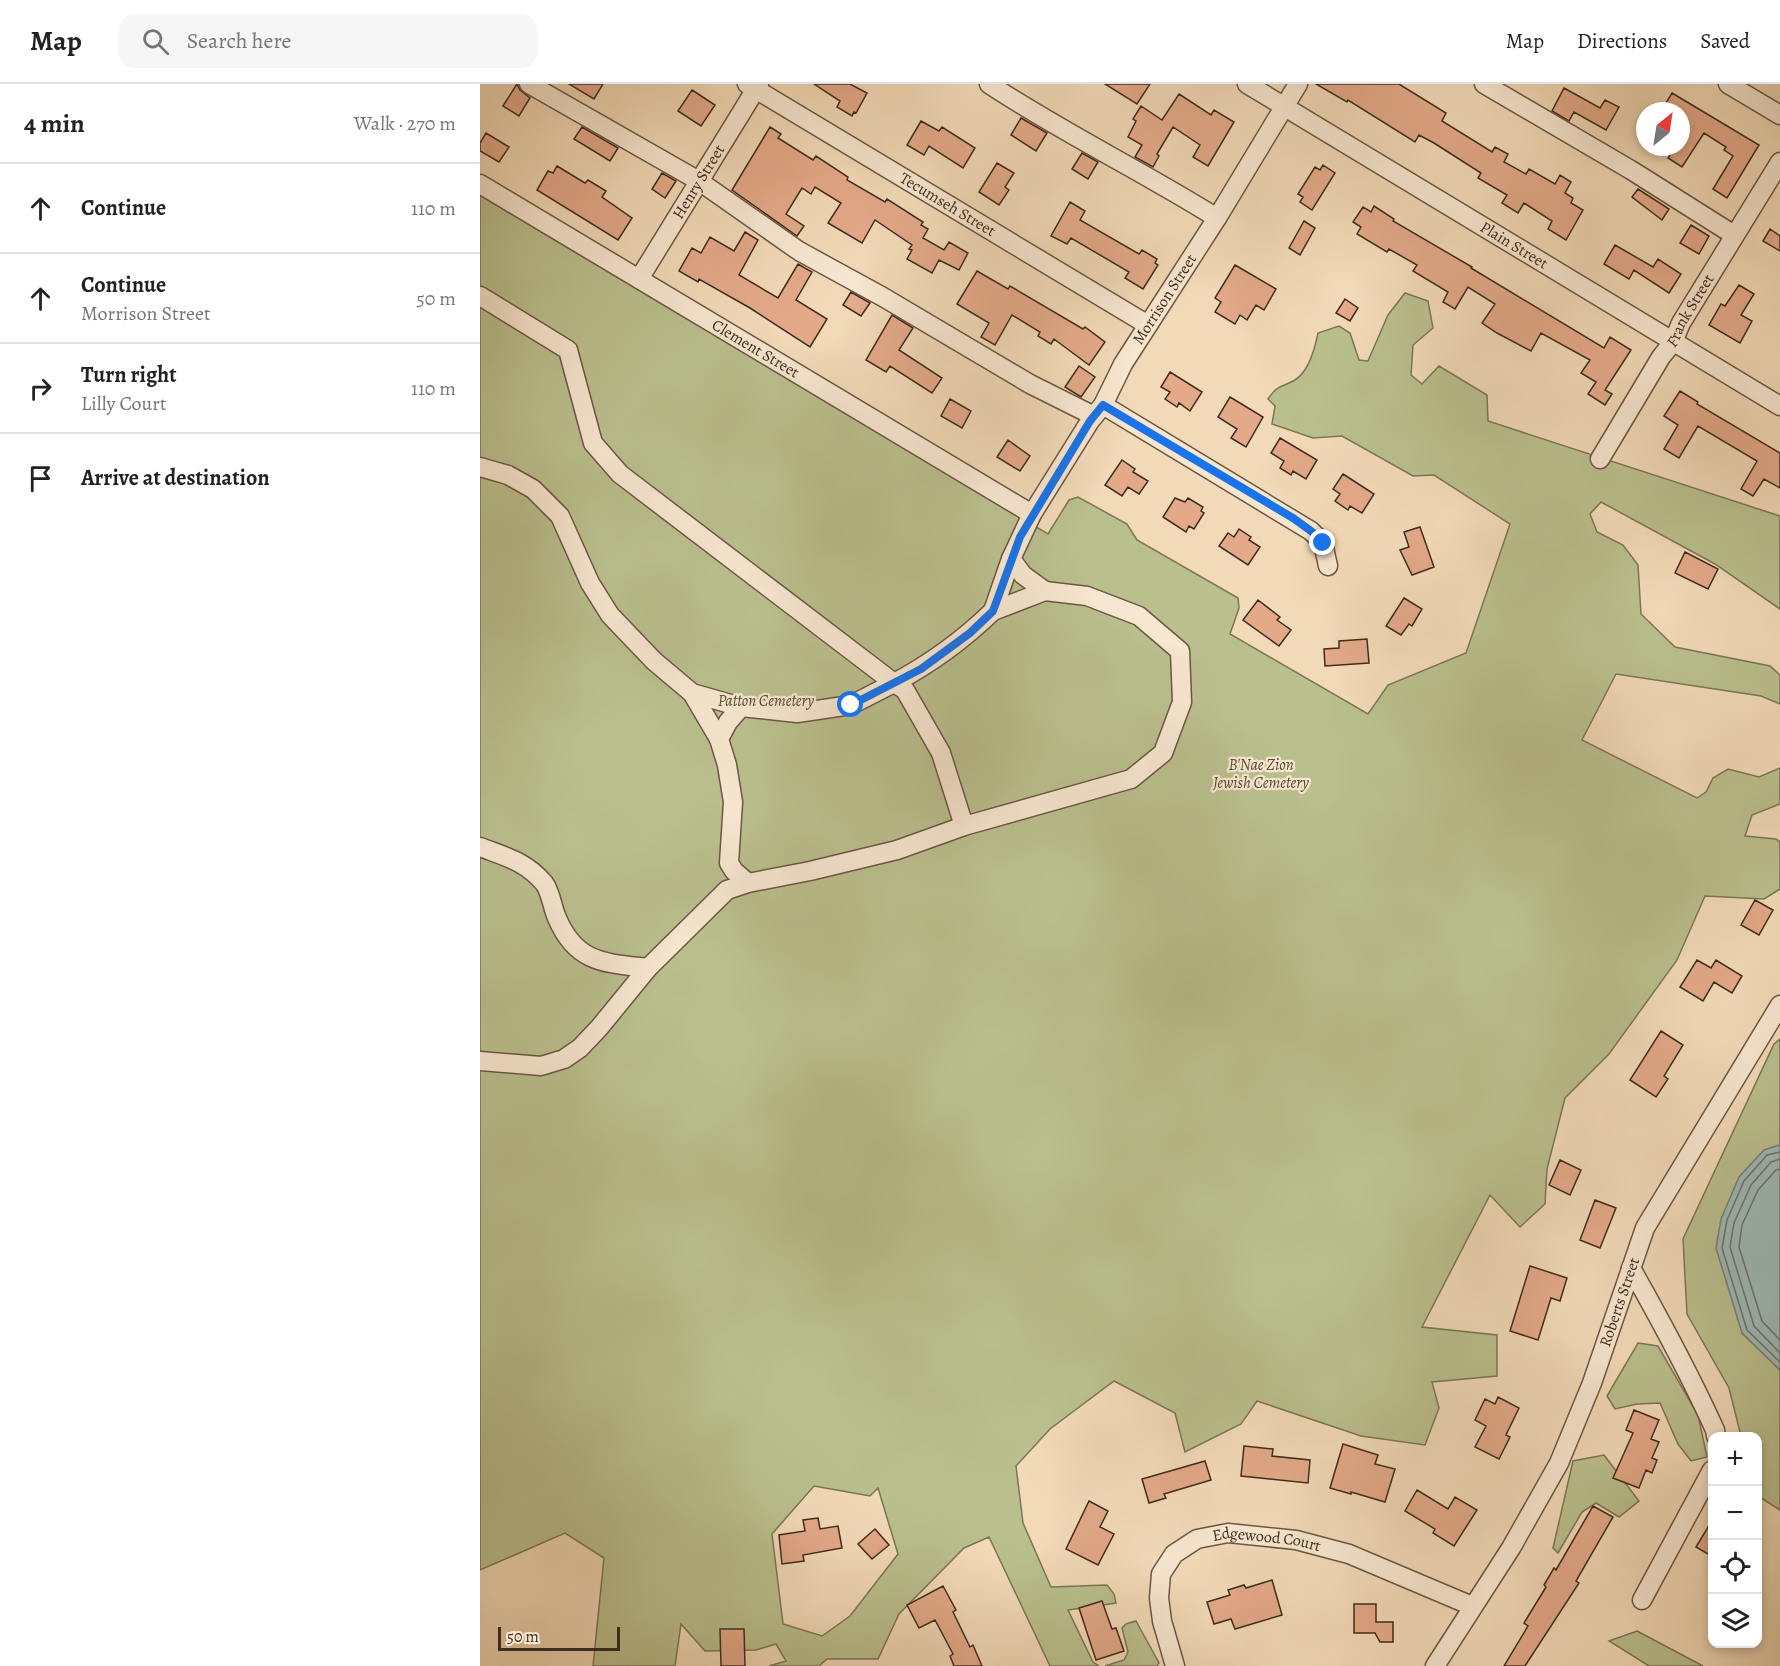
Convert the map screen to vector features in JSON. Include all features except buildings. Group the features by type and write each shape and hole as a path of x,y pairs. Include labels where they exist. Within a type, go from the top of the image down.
{"street":[{"path":"530,84 699,181 798,251 883,297 1030,384 1099,411 1293,518 1323,543 1328,566"},
{"path":"989,84 1064,131 1172,190 1217,218"},
{"name":"Plain Street","path":"1247,84 1780,406"},
{"name":"Morrison Street","path":"993,611 1011,559 1032,514 1099,411 1123,364 1217,218 1298,84"},
{"path":"1485,84 1734,235"},
{"path":"1728,84 1780,116"},
{"name":"Henry Street","path":"639,279 754,86"},
{"name":"Tecumseh Street","path":"754,86 1148,325"},
{"name":"Frank Street","path":"1599,459 1661,357 1673,342 1681,324 1780,162"},
{"name":"Clement Street","path":"480,184 1032,514"},
{"path":"480,296 568,350 593,443 620,474 905,690 941,753 964,826"},
{"path":"480,467 508,476 532,489 560,516 590,583 610,615 654,661 692,693 719,739 727,765 733,802 729,863 714,904"},
{"path":"480,1061 541,1066 564,1059 580,1048 599,1029 648,968 727,890 748,883 897,850 964,826 1131,779 1163,753 1182,702 1180,651 1140,616 1087,596 1045,591 1023,576 1011,559"},
{"path":"692,693 741,707 797,713 851,705 921,669 970,633 993,611 1045,591"},
{"path":"719,739 728,722 741,707"},
{"path":"480,847 522,863 546,885 565,936 580,952 606,963 648,968"},
{"path":"729,863 734,872 748,883"},
{"name":"Roberts Street","path":"1435,1666 1511,1548 1559,1463 1592,1383 1645,1228 1780,1005"},
{"path":"1631,1268 1657,1314 1715,1432"},
{"path":"1642,1600 1708,1479"},
{"name":"Edgewood Court","path":"1175,1666 1162,1621 1159,1598 1161,1574 1174,1554 1197,1539 1228,1533 1296,1540 1348,1554 1472,1606"}],"green space":[{"path":"480,195 1048,534 1069,500 1078,497 1127,524 1137,540 1238,598 1239,608 1230,634 1368,714 1388,685 1466,653 1510,524 1434,475 1413,476 1342,436 1313,438 1272,424 1275,406 1268,399 1277,389 1295,380 1304,371 1313,352 1318,333 1339,326 1350,333 1359,360 1368,361 1388,315 1405,293 1428,301 1433,328 1413,345 1411,375 1422,384 1439,366 1487,395 1488,421 1780,516 1780,609 1715,564 1601,502 1590,514 1597,532 1623,545 1638,565 1641,614 1675,647 1770,666 1780,675 1780,704 1761,696 1616,674 1582,740 1697,798 1706,792 1713,778 1728,769 1759,777 1780,768 1780,804 1752,815 1745,836 1776,839 1780,842 1780,889 1764,899 1705,896 1677,960 1609,1054 1565,1098 1547,1169 1545,1204 1520,1227 1490,1195 1422,1327 1497,1335 1497,1376 1432,1382 1439,1408 1425,1445 1361,1436 1257,1401 1241,1424 1185,1452 1175,1413 1114,1381 1050,1429 1016,1466 1023,1523 1051,1587 1107,1585 1114,1594 1116,1603 1068,1610 1093,1662 1099,1666 1050,1666 989,1537 964,1548 899,1614 878,1659 827,1659 819,1666 769,1666 786,1661 776,1644 756,1650 705,1651 681,1624 675,1666 593,1666 604,1558 565,1533 480,1570","holes":["814,1486 870,1496 878,1488 898,1554 850,1616 822,1636 783,1624 772,1534"]},
{"path":"1780,1039 1780,1145 1764,1150 1742,1333 1780,1370 1780,1510 1762,1499 1762,1432 1740,1432 1729,1388 1687,1314 1683,1239 1774,1044"},
{"path":"1638,1343 1658,1346 1698,1415 1707,1457 1691,1461 1678,1444 1660,1403 1637,1404 1615,1409 1607,1396"},
{"path":"1604,1455 1639,1501 1619,1517 1596,1503 1582,1512 1558,1553 1553,1548 1573,1461"},
{"path":"1136,1621 1159,1663 1157,1666 1105,1666 1124,1660 1128,1652 1122,1628"},
{"path":"1637,1631 1703,1666 1649,1666 1609,1641"}],"water":[{"path":"1780,1145 1780,1370 1742,1333 1716,1248 1721,1219 1739,1177 1764,1150"}],"route":[{"path":"851,705 921,669 970,633 993,611 1011,559 1032,514 1090,421 1103,405 1293,518 1323,543"}],"park label":[{"name":"Patton Cemetery","path":"766,701"},
{"name":"B'Nae Zion Jewish Cemetery","path":"1261,774"}]}
